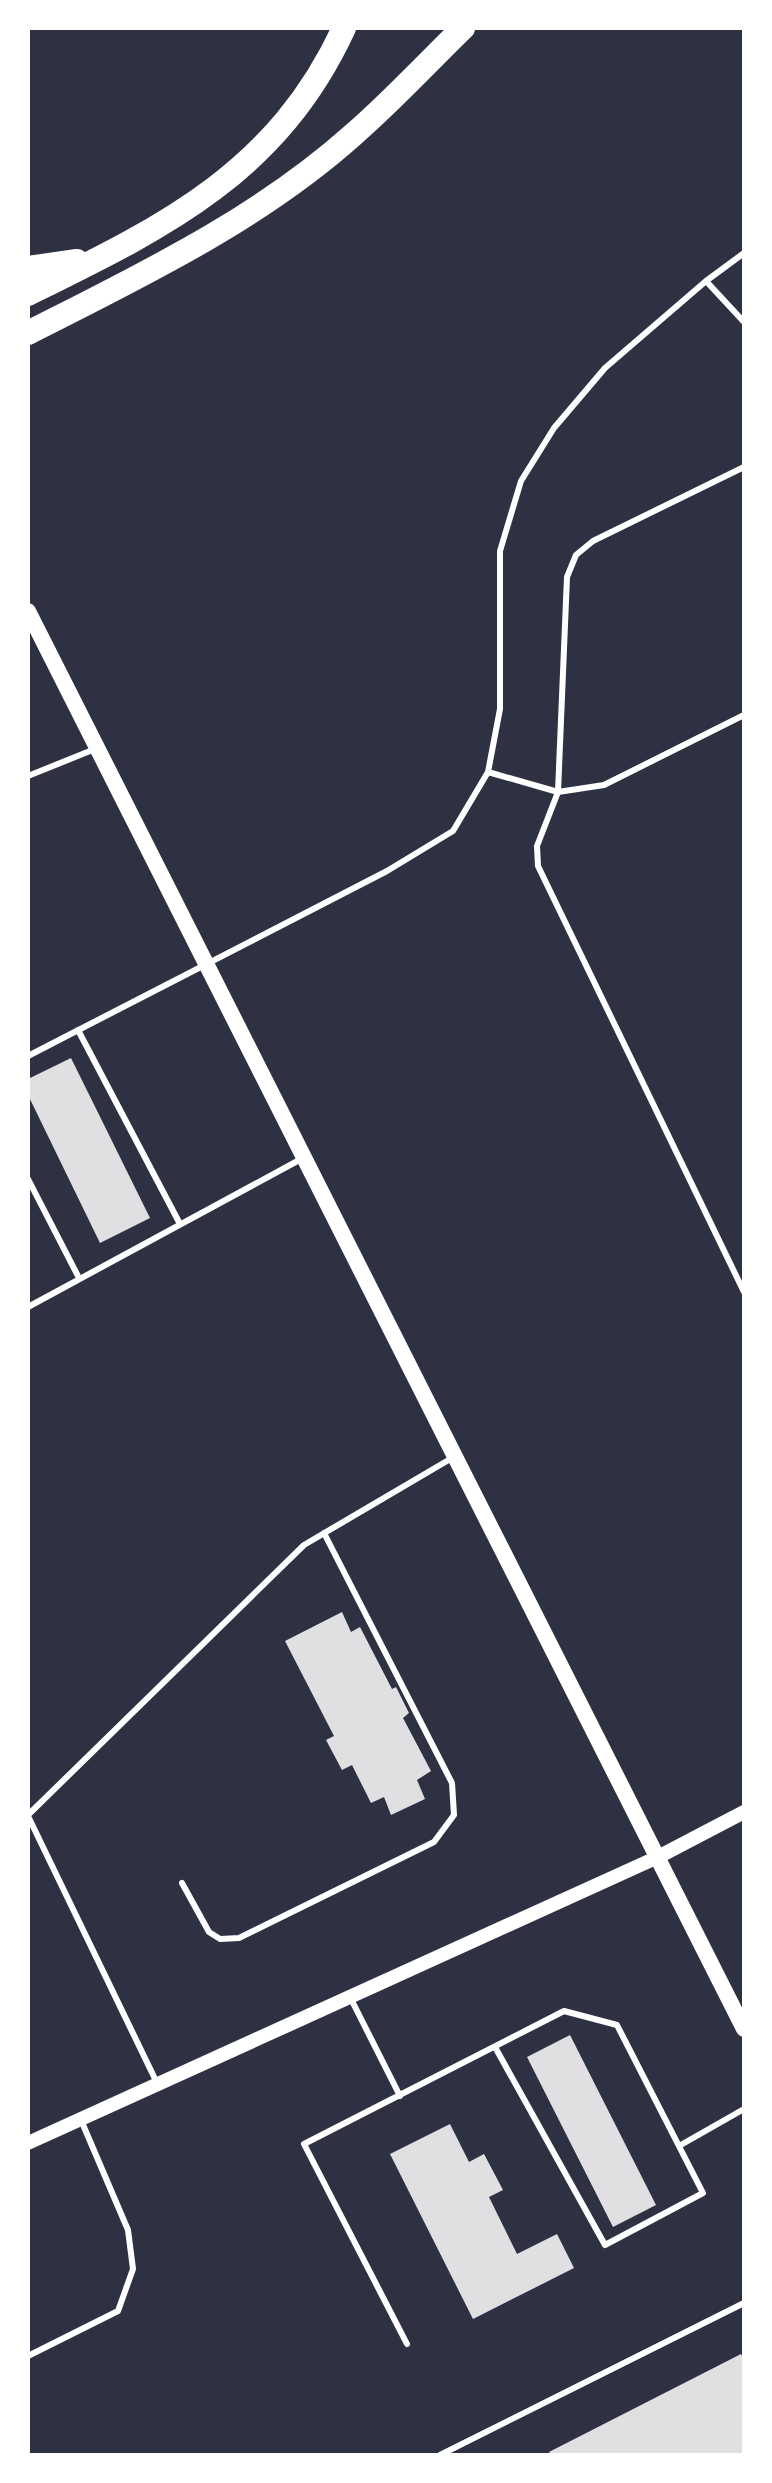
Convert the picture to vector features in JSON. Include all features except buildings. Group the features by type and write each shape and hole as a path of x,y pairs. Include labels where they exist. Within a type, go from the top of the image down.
{"highway":[{"path":"28,294 174,218 222,184 265,145 299,104 321,73 344,28"},
{"path":"28,333 173,260 276,194 353,135 463,28"},
{"path":"28,268 107,255"}],"main road":[{"path":"28,611 744,2029"}],"street":[{"path":"28,2143 658,1857 744,1812"}],"lane":[{"path":"28,1056 387,871 453,831 488,772 500,709 500,551 521,481 554,428 605,368 706,281 744,253"},
{"path":"706,281 744,322"},
{"path":"744,467 593,541 576,555 567,577 558,792 537,846 538,866 744,1292"},
{"path":"488,772 558,792 604,785 744,715"},
{"path":"28,776 98,748"},
{"path":"78,1030 180,1224"},
{"path":"28,1307 305,1157"},
{"path":"28,1179 79,1278"},
{"path":"158,2084 28,1815 304,1545 455,1456"},
{"path":"182,1883 209,1932 220,1939 239,1938 434,1842 454,1815 452,1783 324,1533"},
{"path":"350,1997 400,2096"},
{"path":"407,2344 304,2144 564,2011 617,2025 703,2193 605,2245 495,2047"},
{"path":"679,2146 744,2109"},
{"path":"28,2356 118,2311 133,2269 128,2230 80,2119"},
{"path":"440,2455 744,2303"}]}
